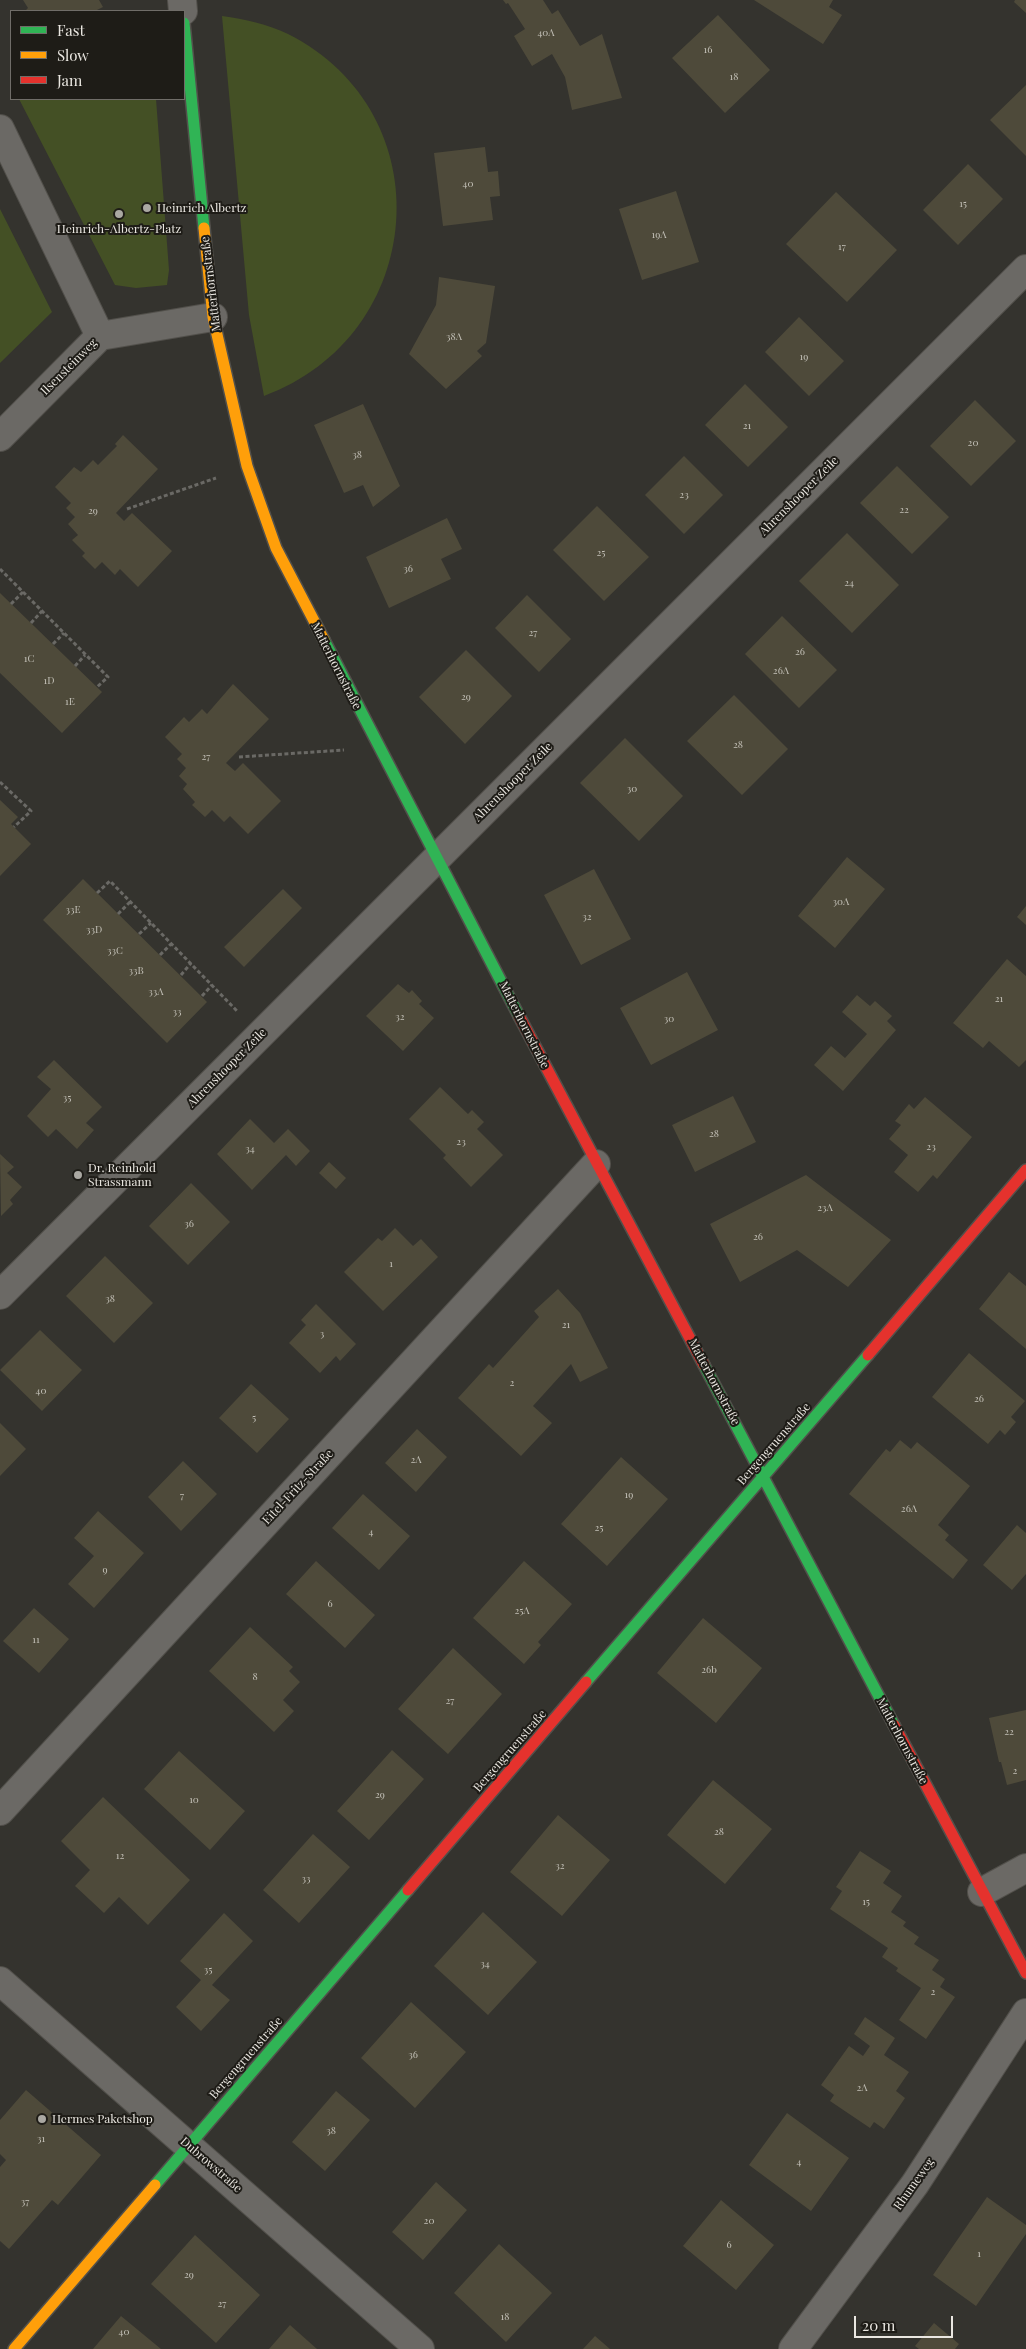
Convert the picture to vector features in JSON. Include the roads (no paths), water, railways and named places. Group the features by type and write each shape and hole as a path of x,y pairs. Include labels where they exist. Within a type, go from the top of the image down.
{"street":[{"name":"Matterhornstraße","path":"185,32 213,317 247,466 276,548 596,1164 1026,1973"},
{"path":"0,129 100,336"},
{"name":"Ahrenshooper Zeile","path":"0,1295 1026,269"},
{"name":"Ilsensteinweg","path":"0,437 100,336 213,317"},
{"name":"Eitel-Fritz-Straße","path":"0,1811 596,1164"},
{"name":"Bergengruenstraße","path":"14,2349 1026,1170"},
{"path":"982,1892 1026,1868"},
{"name":"Dubrowstraße","path":"0,1981 420,2349"},
{"name":"Rhumeweg","path":"793,2349 915,2184 1026,2013"}],"place":[{"name":"Heinrich Albertz","path":"147,208"},
{"name":"Heinrich-Albertz-Platz","path":"119,214"},
{"name":"Dr. Reinhold Strassmann","path":"78,1175"},
{"name":"Hermes Paketshop","path":"42,2119"}]}
